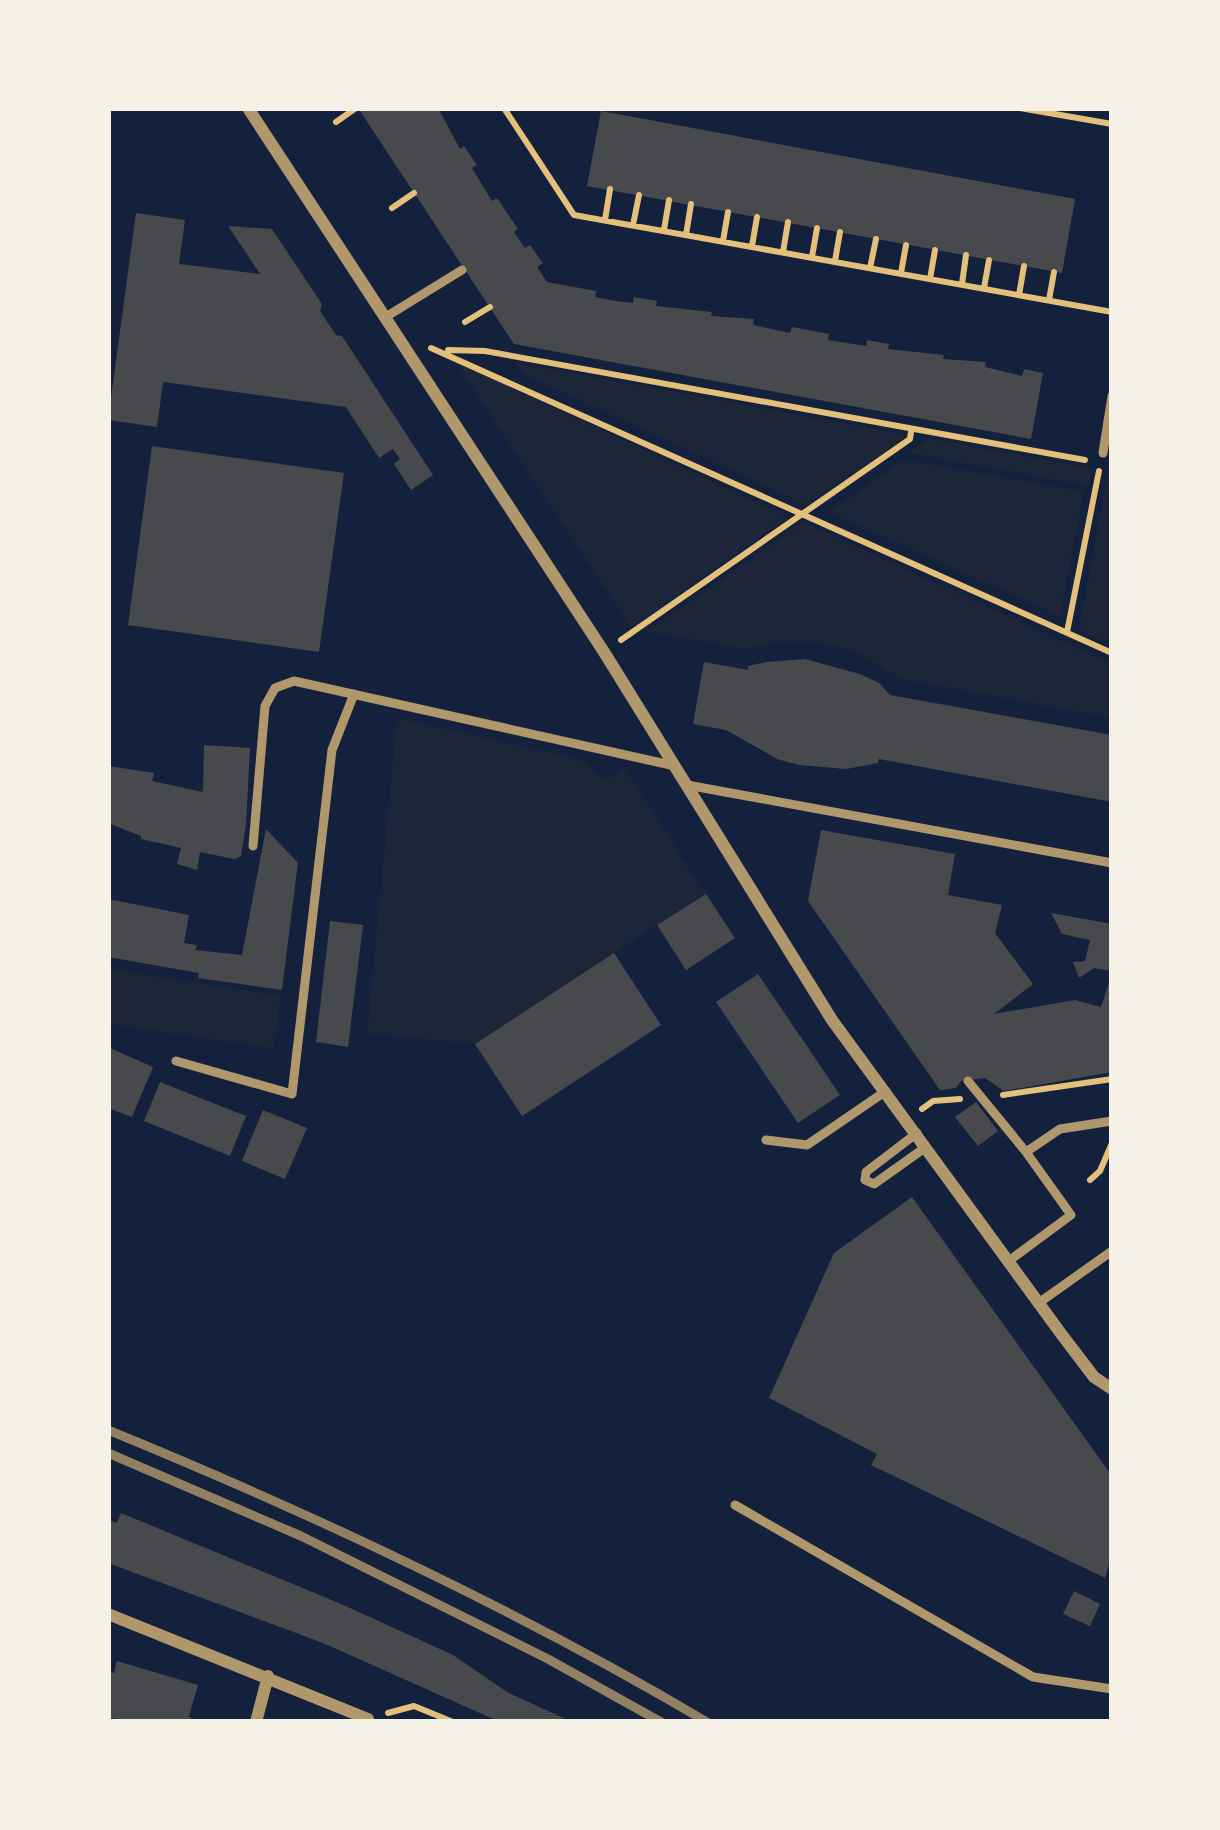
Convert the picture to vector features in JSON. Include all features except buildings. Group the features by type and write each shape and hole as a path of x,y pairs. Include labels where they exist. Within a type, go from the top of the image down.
{"street":[{"path":"248,108 604,652 832,1020 1094,1377 1112,1389"},
{"path":"108,1614 368,1720"},
{"path":"256,1722 268,1676"}],"lane":[{"path":"384,318 462,270"},
{"path":"1102,458 1112,396"},
{"path":"253,846 265,706 275,688 294,681 675,766"},
{"path":"176,1061 292,1094 332,750 353,694"},
{"path":"687,785 1112,863"},
{"path":"968,1081 1071,1215 1010,1260"},
{"path":"766,1141 807,1145 886,1091"},
{"path":"1026,1152 1060,1130 1112,1120"},
{"path":"917,1133 866,1172 865,1180 874,1184 926,1146"},
{"path":"1040,1302 1112,1251"},
{"path":"735,1505 1033,1677 1112,1689"}],"path":[{"path":"336,122 356,108"},
{"path":"504,108 574,214 1112,312"},
{"path":"1020,108 1112,124"},
{"path":"1083,119 1085,108"},
{"path":"605,220 610,189"},
{"path":"392,208 414,193"},
{"path":"634,225 639,195"},
{"path":"664,230 669,200"},
{"path":"686,235 692,205"},
{"path":"723,241 728,212"},
{"path":"752,246 757,217"},
{"path":"783,252 788,222"},
{"path":"812,257 818,228"},
{"path":"835,261 840,232"},
{"path":"870,268 876,238"},
{"path":"902,273 906,245"},
{"path":"930,279 935,250"},
{"path":"962,284 966,256"},
{"path":"984,288 988,260"},
{"path":"1018,295 1024,266"},
{"path":"1049,300 1054,272"},
{"path":"465,322 490,308"},
{"path":"400,343 485,351 860,422 1102,458 1112,465"},
{"path":"443,350 1112,653"},
{"path":"626,377 628,365"},
{"path":"727,397 729,384"},
{"path":"860,422 862,408"},
{"path":"959,439 961,426"},
{"path":"604,652 806,514 910,439 912,430"},
{"path":"1067,632 1102,458"},
{"path":"1090,1180 1102,1168 1112,1143"},
{"path":"368,1720 414,1706 453,1722"}],"shaded area":[{"path":"456,362 789,517 631,628"},
{"path":"515,362 909,435 806,505 525,375"},
{"path":"929,438 1092,468 1089,486 909,453"},
{"path":"903,460 1084,491 1060,616 828,512"},
{"path":"1108,471 1112,472 1112,645 1079,630"},
{"path":"804,522 1112,664 1112,718 902,679 860,654 828,644 786,641 744,649 647,631"},
{"path":"397,718 580,759 605,781 624,767 705,893 475,1044 367,1033"},
{"path":"108,969 281,996 274,1048 108,1024"}],"railway":[{"path":"108,1430 413,1565 707,1722"},
{"path":"108,1453 301,1536 548,1659 661,1722"}]}
